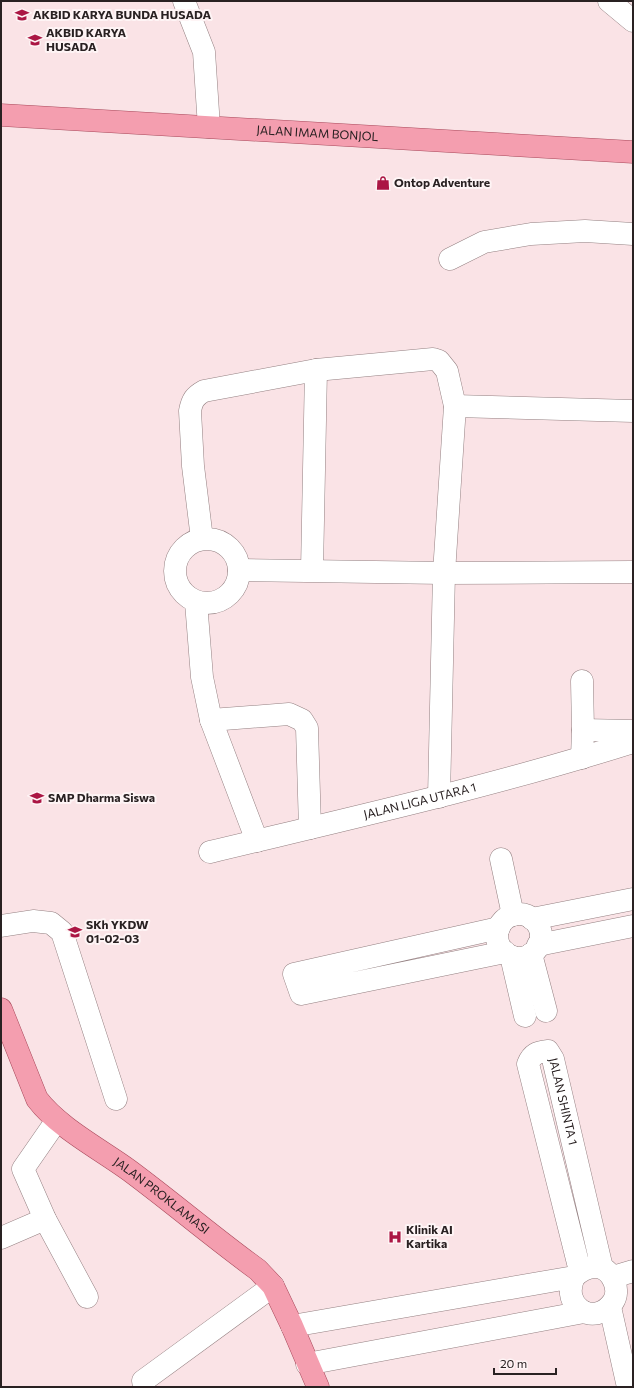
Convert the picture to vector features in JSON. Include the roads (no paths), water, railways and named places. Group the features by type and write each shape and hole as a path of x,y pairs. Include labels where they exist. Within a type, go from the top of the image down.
{"main road":[{"name":"JALAN IMAM BONJOL","path":"1,115 633,152"},
{"name":"JALAN PROKLAMASI","path":"1,1009 37,1099 42,1106 57,1120 130,1171 258,1270 273,1286 318,1387"}],"street":[{"path":"184,1 204,52 210,127"},
{"path":"609,1 633,22"},
{"path":"450,259 484,242 531,234 585,231 633,234"},
{"path":"202,539 193,466 190,411 196,396 204,391 316,370 433,358 439,361 448,371 454,406 444,572 439,797"},
{"path":"312,570 316,370"},
{"path":"454,406 633,411"},
{"path":"202,539 213,539 223,543 231,550 237,560 239,570 238,580 233,590 226,597 217,602 196,602 179,588 175,578 177,558 184,548 192,542 202,539"},
{"path":"239,570 633,572"},
{"path":"196,602 202,677 211,720 257,841"},
{"path":"582,681 582,758"},
{"path":"211,720 288,714 302,720 307,728 310,828"},
{"path":"583,730 633,731"},
{"name":"JALAN LIGA UTARA 1","path":"210,852 439,797 582,758 633,742"},
{"path":"500,859 515,921"},
{"path":"633,899 515,921 294,974 301,994 521,952 633,926"},
{"path":"1,926 33,921 45,922 51,923 62,932 116,1099"},
{"path":"515,921 540,928 541,936 521,952 501,948 498,941 498,935 515,921"},
{"path":"521,952 546,1011"},
{"path":"521,952 525,1016"},
{"name":"JALAN SHINTA 1","path":"577,1274 528,1064 531,1057 540,1052 548,1051 553,1059 616,1272"},
{"path":"57,1120 23,1169 45,1219 87,1297"},
{"path":"1,1238 45,1219"},
{"path":"292,1326 577,1274 586,1268 594,1267 616,1272 616,1284 628,1387"},
{"path":"577,1274 571,1284 570,1292 572,1300 577,1307 584,1312 590,1314 604,1311 619,1300"},
{"path":"143,1381 273,1286"},
{"path":"307,1364 584,1312"}],"place":[{"name":"AKBID KARYA BUNDA HUSADA","path":"22,15"},
{"name":"AKBID KARYA HUSADA","path":"35,40"},
{"name":"Ontop Adventure","path":"383,183"},
{"name":"SMP Dharma Siswa","path":"37,798"},
{"name":"SKh YKDW 01-02-03","path":"75,932"},
{"name":"Klinik AI Kartika","path":"395,1237"}]}
